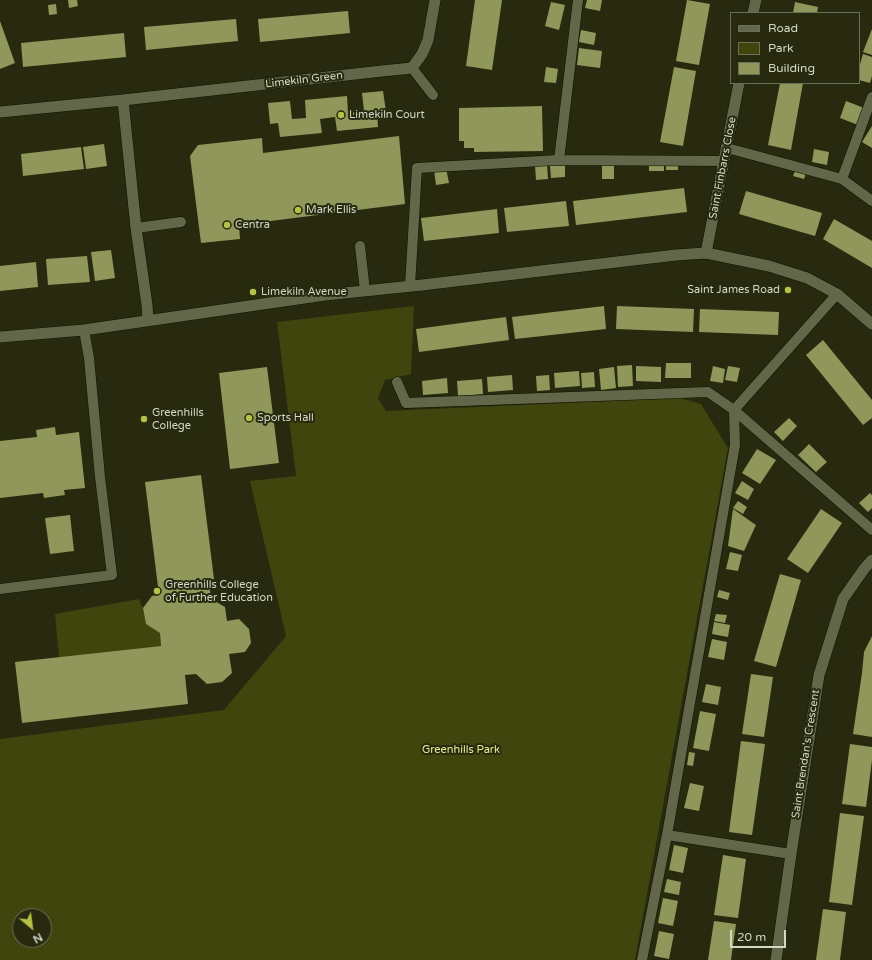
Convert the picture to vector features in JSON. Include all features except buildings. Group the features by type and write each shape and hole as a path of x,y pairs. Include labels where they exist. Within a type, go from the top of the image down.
{"street":[{"path":"412,68 422,54 428,40 435,0"},
{"path":"753,12 756,0"},
{"name":"Limekiln Green","path":"0,112 412,68"},
{"name":"Saint Finbarrs Close","path":"706,252 739,84"},
{"path":"123,100 136,228 148,320"},
{"path":"0,337 84,330 298,298 706,252 769,266 806,278 837,294 872,324"},
{"name":"Saint Brendan's Crescent","path":"776,960 819,675 843,598 872,560"}],"lane":[{"path":"559,160 578,0"},
{"path":"412,68 433,95"},
{"path":"842,179 872,97"},
{"path":"727,148 842,179 872,201"},
{"path":"410,286 417,168 559,160 724,161"},
{"path":"136,228 181,222"},
{"path":"360,246 365,291"},
{"path":"642,960 667,835 735,445 734,410 837,294"},
{"path":"0,589 112,576 100,476 89,358 84,330"},
{"path":"397,382 406,403 708,392 734,410 872,530"},
{"path":"667,835 791,854"}],"green space":[{"name":"Greenhills Park","path":"414,306 411,374 385,380 378,398 386,411 680,398 701,404 728,448 635,960 0,960 0,739 224,710 286,636 250,481 296,476 277,322"},
{"path":"139,599 147,624 160,633 161,646 59,658 55,614"}],"place":[{"name":"Limekiln Court","path":"341,115"},
{"name":"Mark Ellis","path":"298,210"},
{"name":"Centra","path":"227,225"},
{"name":"Saint James Road","path":"788,290"},
{"name":"Limekiln Avenue","path":"253,292"},
{"name":"Sports Hall","path":"249,418"},
{"name":"Greenhills College","path":"144,419"},
{"name":"Greenhills College of Further Education","path":"157,591"}]}
